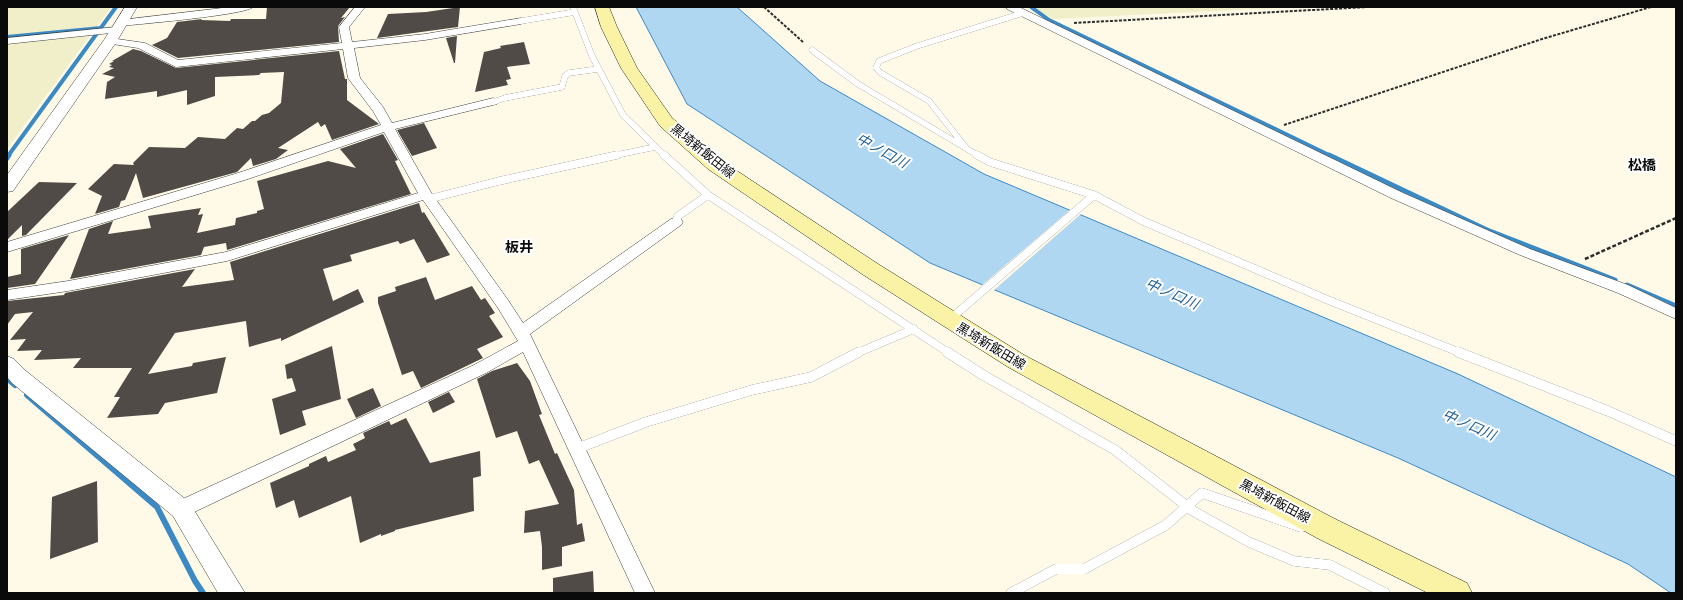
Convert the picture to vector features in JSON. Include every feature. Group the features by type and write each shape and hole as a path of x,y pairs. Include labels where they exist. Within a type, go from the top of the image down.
{"main road":[{"name":"黒埼新飯田線","path":"602,7 609,27 629,68 666,122 715,165 870,269 953,318 1016,361 1327,529 1457,593"}],"street":[{"path":"7,187 131,7"},
{"path":"7,41 115,31 248,7"},
{"path":"360,7 344,27 349,45 349,54 354,78 379,110 403,156 427,197 503,304 523,338 645,593"},
{"path":"1011,7 1396,195 1525,252 1623,289 1676,314"},
{"path":"115,31 176,64 425,37 521,21"},
{"path":"7,247 243,176 388,127 493,102"},
{"path":"7,295 68,286 227,256 427,197"},
{"path":"181,509 480,369 676,222"},
{"path":"7,364 19,377 181,509 232,593"}],"lane":[{"path":"521,21 574,9 598,69 623,115 655,147 708,195 983,375 1115,450 1188,507 1249,542 1294,561 1330,565 1385,593"},
{"path":"970,152 929,101 881,73 876,68 879,61 917,46 1023,13"},
{"path":"812,50 858,84 970,152 990,162 1092,198 1328,300 1608,411 1676,441"},
{"path":"493,102 505,98 562,87 565,76 569,73 598,69"},
{"path":"427,197 655,147"},
{"path":"676,222 678,216 708,195"},
{"path":"953,318 1092,198"},
{"path":"576,449 646,422 752,390 812,377 858,352 914,329"},
{"path":"1011,593 1056,569 1084,569 1166,525 1202,493 1309,530 1327,529"}],"path":[{"path":"764,7 812,50"},
{"path":"1048,24 1368,7"},
{"path":"1269,132 1354,101 1542,39 1651,7"},
{"path":"1566,267 1676,218"}],"shaded area":[{"path":"7,7 111,7 7,149"},
{"path":"1029,7 1299,7 1053,19"}],"water":[{"name":"中ノ口川","path":"636,7 737,7 820,81 984,174 1458,374 1676,477 1676,593 1671,593 1628,564 1398,458 930,263 687,104"}],"pier":[{"path":"1071,209 1082,213 993,291 981,286"}],"building":[{"path":"267,7 350,7 341,18 345,17 338,26 339,42 178,58 152,45 167,38 177,22 202,19 201,20 230,21 231,19 266,19"},
{"path":"460,7 458,27 377,38 388,14 426,12"},
{"path":"457,36 455,63 454,63 446,38"},
{"path":"524,42 530,64 507,67 511,79 506,80 508,85 475,92 484,52 501,48 500,46"},
{"path":"133,49 141,51 176,68 339,51 345,79 347,79 347,100 379,124 332,140 325,124 321,127 318,122 278,148 288,150 276,159 253,166 251,158 237,172 143,198 136,173 125,200 121,201 119,207 95,214 102,196 88,189 114,164 134,165 133,163 149,147 185,148 198,137 225,139 237,128 243,129 252,121 255,121 262,115 269,113 281,103 284,72 215,77 215,96 187,105 187,90 157,97 157,91 105,99 107,82 115,77 102,74 114,68 109,67 112,65 109,64 114,61 112,61"},
{"path":"424,123 437,148 412,156 397,130"},
{"path":"383,134 398,160 395,161 411,194 227,250 226,243 204,247 201,255 70,279 89,229 113,221 108,234 151,228 148,216 201,208 198,215 203,214 197,233 235,225 236,218 257,213 257,211 264,209 257,181 328,161 356,168 340,149"},
{"path":"39,182 77,183 26,235 22,236 22,225 7,240 7,212"},
{"path":"419,203 422,213 424,212 450,255 427,263 414,239 400,244 398,241 350,255 352,261 323,269 333,301 358,289 364,302 281,341 281,338 249,347 246,321 175,333 148,374 192,366 193,363 226,357 217,393 165,403 158,414 107,418 120,397 114,397 132,368 73,368 81,358 34,360 42,350 17,351 26,339 10,340 33,312 15,314 7,325 7,301 64,295 65,293 195,269 182,287 234,280 230,262"},
{"path":"69,235 35,284 7,288 7,277 21,274 21,249"},
{"path":"426,277 435,300 472,286 481,300 485,298 495,313 489,316 503,337 477,349 483,358 421,388 413,371 402,375 378,303 378,297 396,291 395,287"},
{"path":"332,346 341,399 302,411 306,425 280,435 272,399 296,391 292,378 287,379 285,365"},
{"path":"517,363 530,381 542,414 539,415 555,454 557,453 574,490 577,525 582,523 585,541 562,547 562,566 542,570 540,531 524,533 525,511 559,504 539,460 529,464 517,431 496,438 477,379 492,371"},
{"path":"373,388 381,406 356,418 347,399"},
{"path":"449,392 455,402 433,413 428,402"},
{"path":"406,418 430,463 480,451 481,476 473,478 474,511 395,530 360,543 351,496 299,518 294,500 276,508 270,483 309,466 309,464 326,456 328,462 356,450 353,444 365,438 363,433 389,421 391,425"},
{"path":"97,481 98,542 50,559 52,497"},
{"path":"593,571 594,593 553,593 553,578"}],"waterway":[{"path":"101,28 116,7"},
{"path":"1031,7 1049,20 1331,156"},
{"path":"7,37 101,28"},
{"path":"8,156 101,28"},
{"path":"1329,155 1487,230 1615,280"},
{"path":"1627,285 1676,306"},
{"path":"7,378 15,385"},
{"path":"27,395 157,507 195,581 203,593"}],"district":[{"name":"松橋","path":"1642,165"},
{"name":"板井","path":"519,247"}]}
